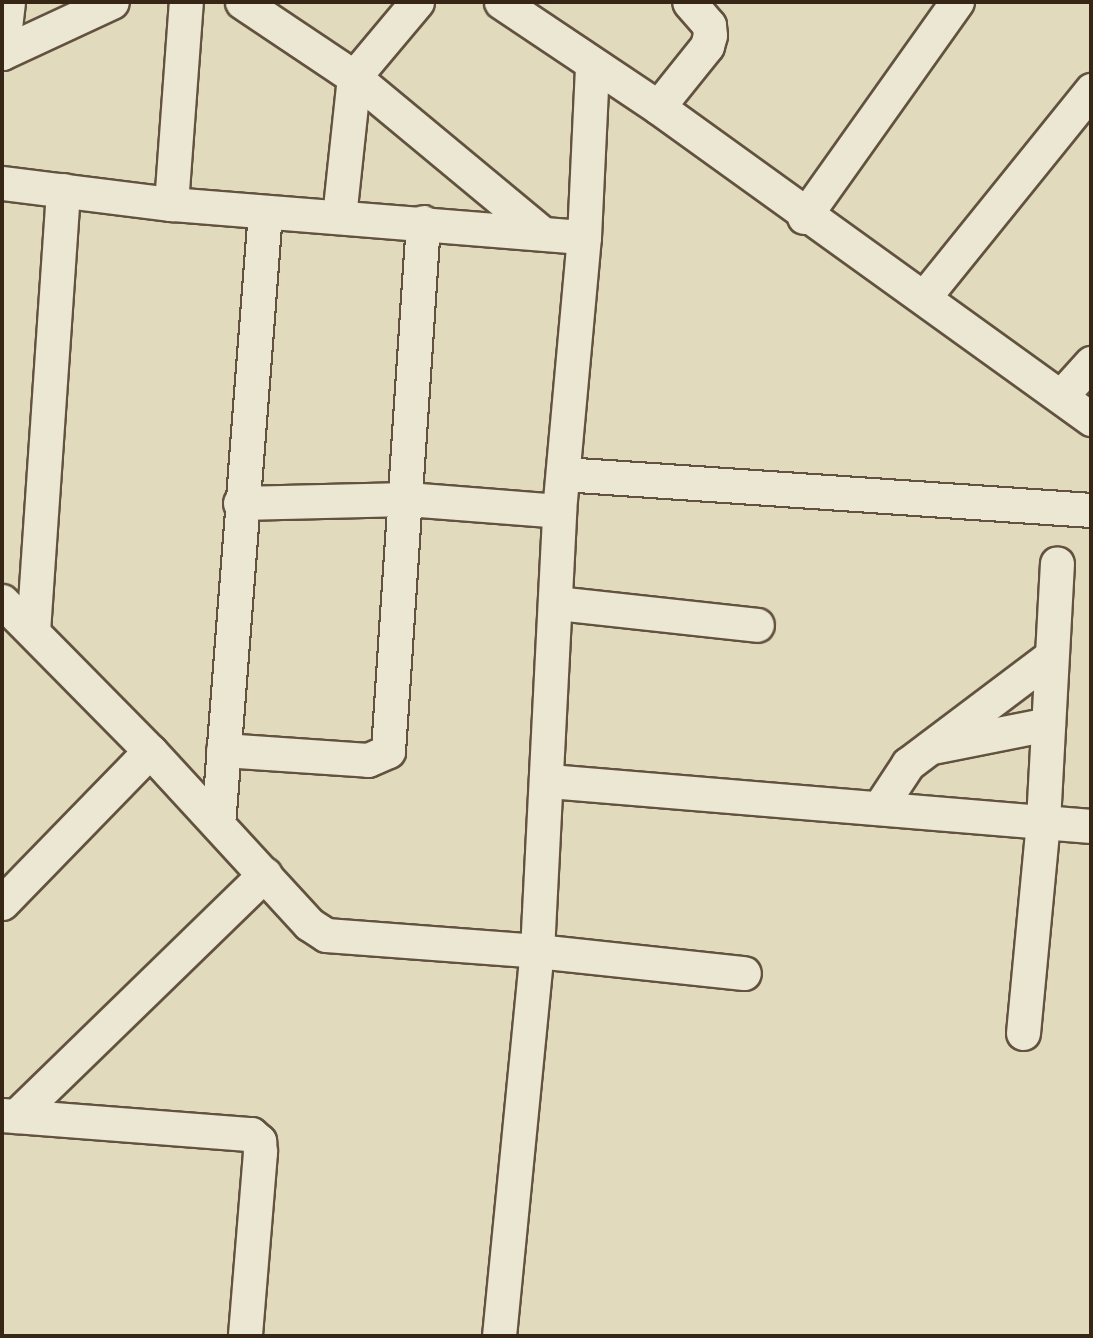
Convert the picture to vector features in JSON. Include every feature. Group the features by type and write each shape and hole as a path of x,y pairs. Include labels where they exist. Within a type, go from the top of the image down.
{"street":[{"path":"2,53 8,2"},
{"path":"2,53 112,2"},
{"path":"170,204 186,2"},
{"path":"242,2 354,77 538,230"},
{"path":"339,217 354,77 417,2"},
{"path":"501,2 658,107 804,216 925,296 1091,419"},
{"path":"658,107 707,46 709,25 689,2"},
{"path":"804,216 957,2"},
{"path":"499,1336 537,951 549,781 559,511 584,237 592,65"},
{"path":"925,296 1091,90"},
{"path":"2,183 170,204 538,230 584,237"},
{"path":"33,631 63,190"},
{"path":"218,824 240,503 265,212"},
{"path":"223,750 368,760 388,751 407,499 423,222"},
{"path":"1061,396 1091,363"},
{"path":"563,474 1091,510"},
{"path":"240,503 407,499 559,511"},
{"path":"1023,1033 1043,821 1057,563"},
{"path":"2,601 150,751 309,924 326,935 537,951 744,973"},
{"path":"556,603 757,625"},
{"path":"879,808 908,764 1050,657"},
{"path":"928,748 1048,724"},
{"path":"2,903 150,751"},
{"path":"549,781 1091,826"},
{"path":"9,1115 265,874"},
{"path":"9,1115 240,1132 259,1141 245,1336"}]}
